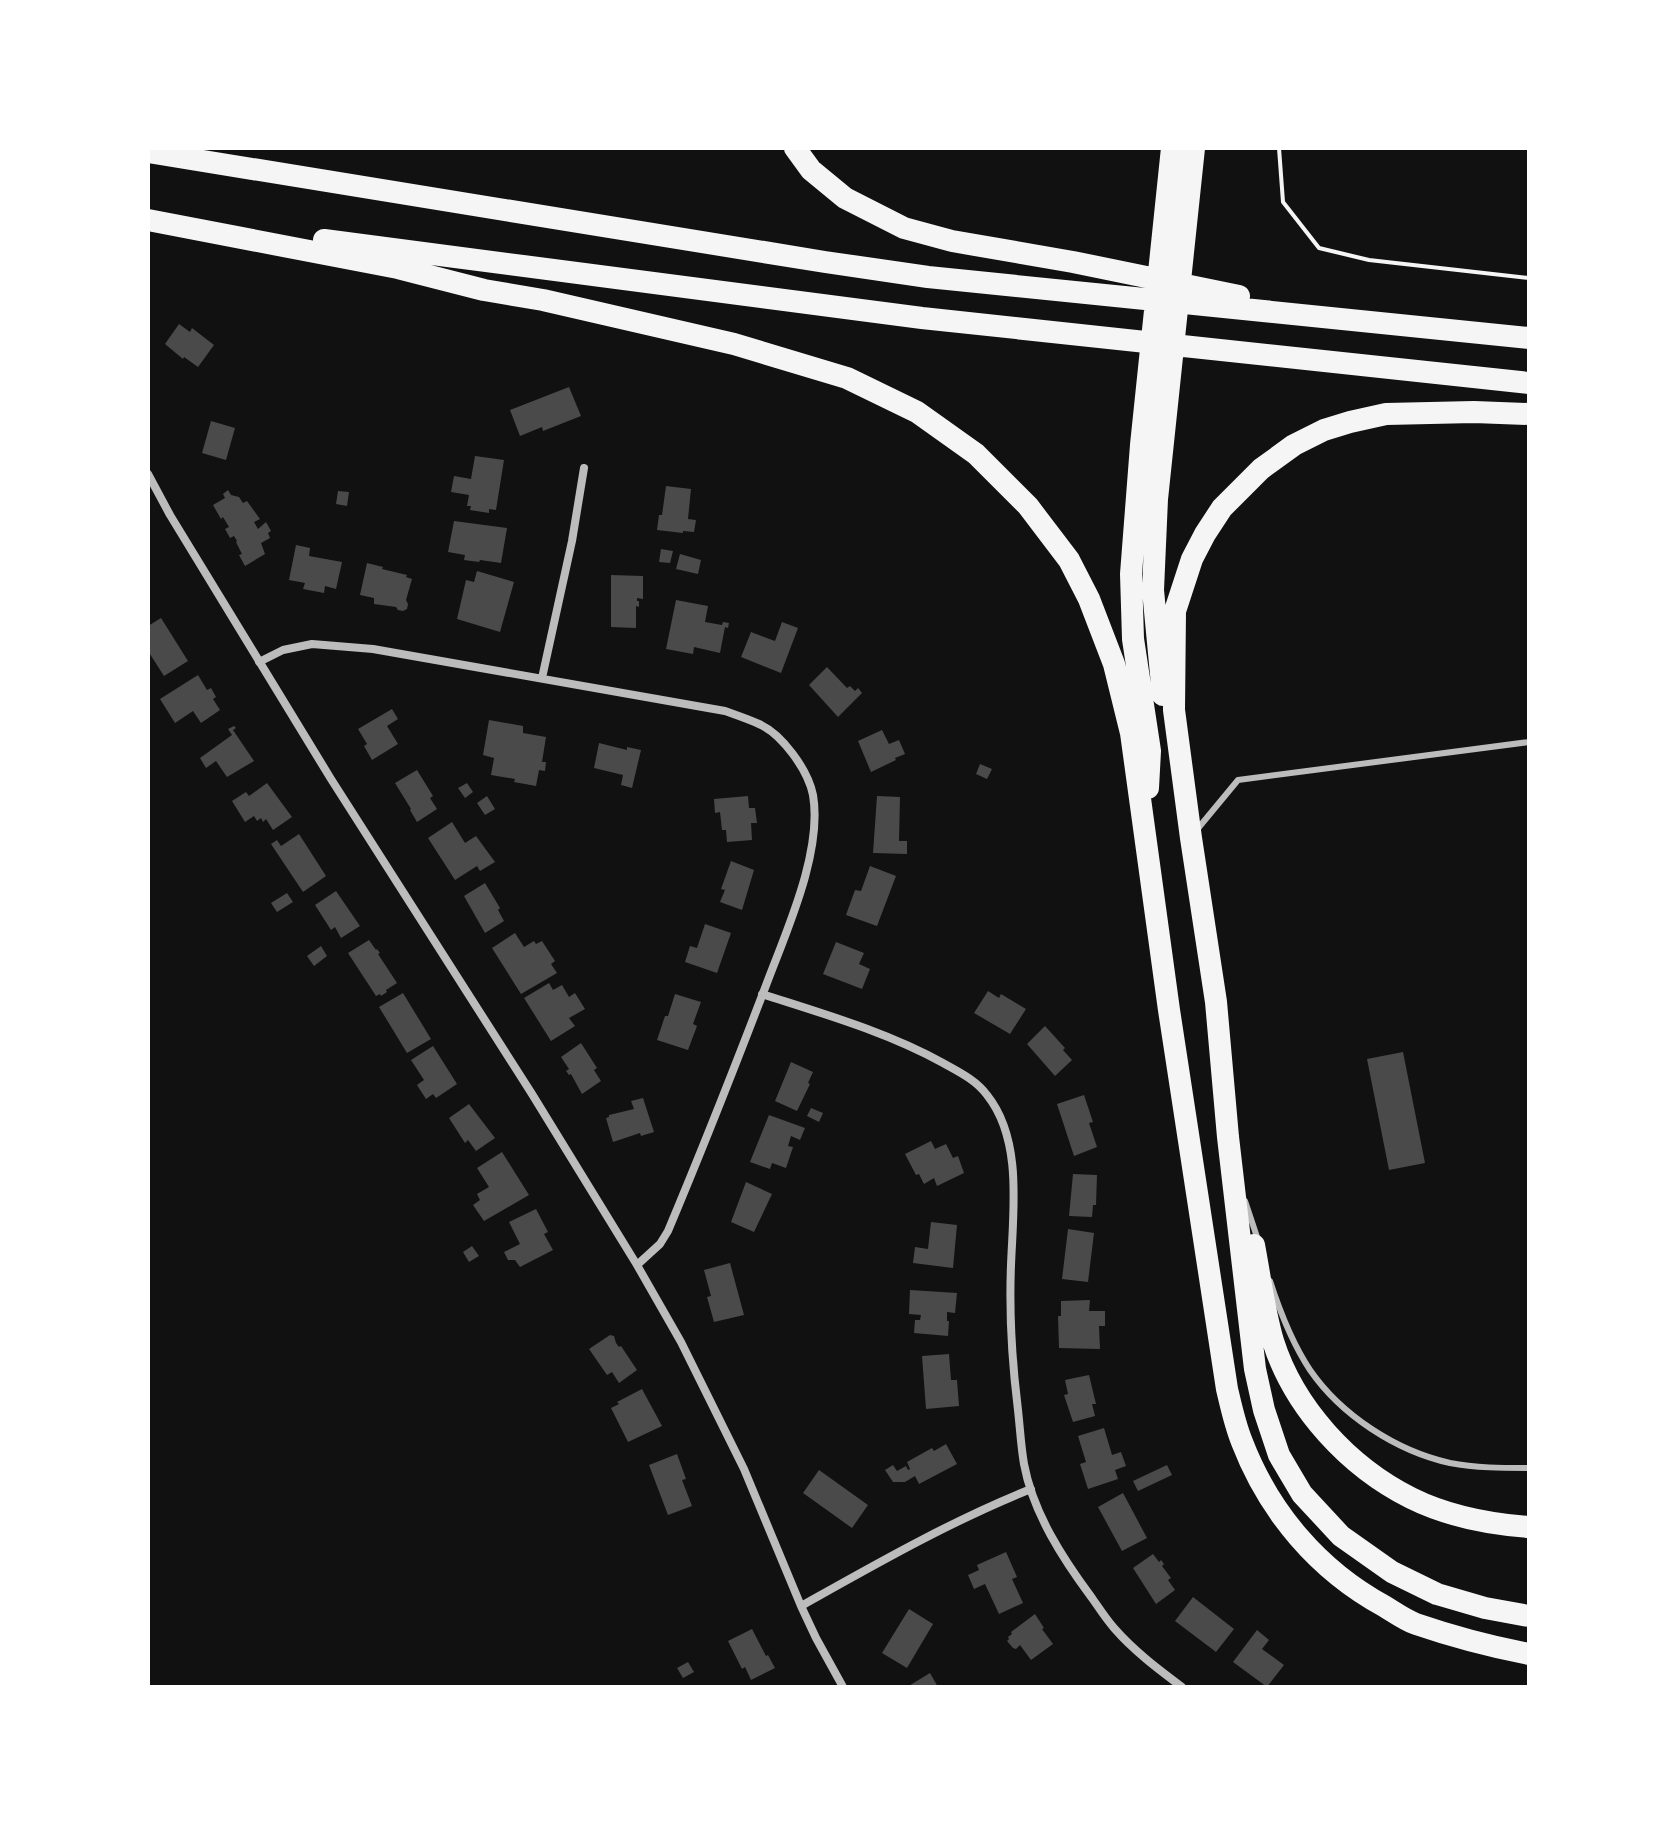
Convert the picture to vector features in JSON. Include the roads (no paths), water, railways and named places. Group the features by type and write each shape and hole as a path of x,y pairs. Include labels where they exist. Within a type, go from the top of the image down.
{"highway":[{"path":"795,148 811,170 845,198 904,228 952,241 1073,262 1357,321"},
{"path":"1172,148 1173,249"},
{"path":"1191,838 1174,761 1160,674 1153,590 1160,373 1173,249 1194,148"},
{"path":"148,152 928,277 1529,338"},
{"path":"148,218 922,318 1529,383"},
{"path":"148,218 543,300 734,344 847,378 917,412 976,454 1028,506 1069,560 1089,599 1114,664 1131,733 1227,1389 1241,1441 1263,1488 1294,1534 1326,1567 1369,1598 1414,1623 1529,1654"},
{"path":"1146,844 1150,751 1133,639 1131,574 1141,445 1160,373"},
{"path":"1529,414 1386,414 1324,430 1294,445 1261,469 1222,508 1192,559 1175,611 1174,710 1216,1002 1255,1369 1279,1455 1302,1494 1341,1536 1392,1572 1437,1594 1485,1608 1529,1616"},
{"path":"1228,1137 1245,1199 1273,1341 1296,1393 1319,1427 1366,1470 1410,1497 1449,1513 1529,1527"},
{"path":"1457,1635 1529,1640"}],"street":[{"path":"542,678 572,541 584,468"},
{"path":"148,474 331,779 637,1265 681,1342 744,1469 801,1606 843,1687"},
{"path":"259,662 283,650 312,644 373,649 725,711 762,725 786,745 803,769 813,793 813,832 802,889 726,1092 668,1231 660,1244 637,1265"},
{"path":"762,994 916,1048 968,1076 999,1111 1010,1144 1013,1198 1009,1295 1012,1356 1024,1466 1031,1489 1037,1507 1068,1565 1113,1627 1149,1662 1182,1687"},
{"path":"801,1606 945,1528 1031,1489"}],"lane":[{"path":"1191,838 1238,780 1529,742"},
{"path":"1245,1199 1289,1332 1311,1371 1342,1406 1377,1432 1414,1452 1449,1463 1529,1468"}]}
